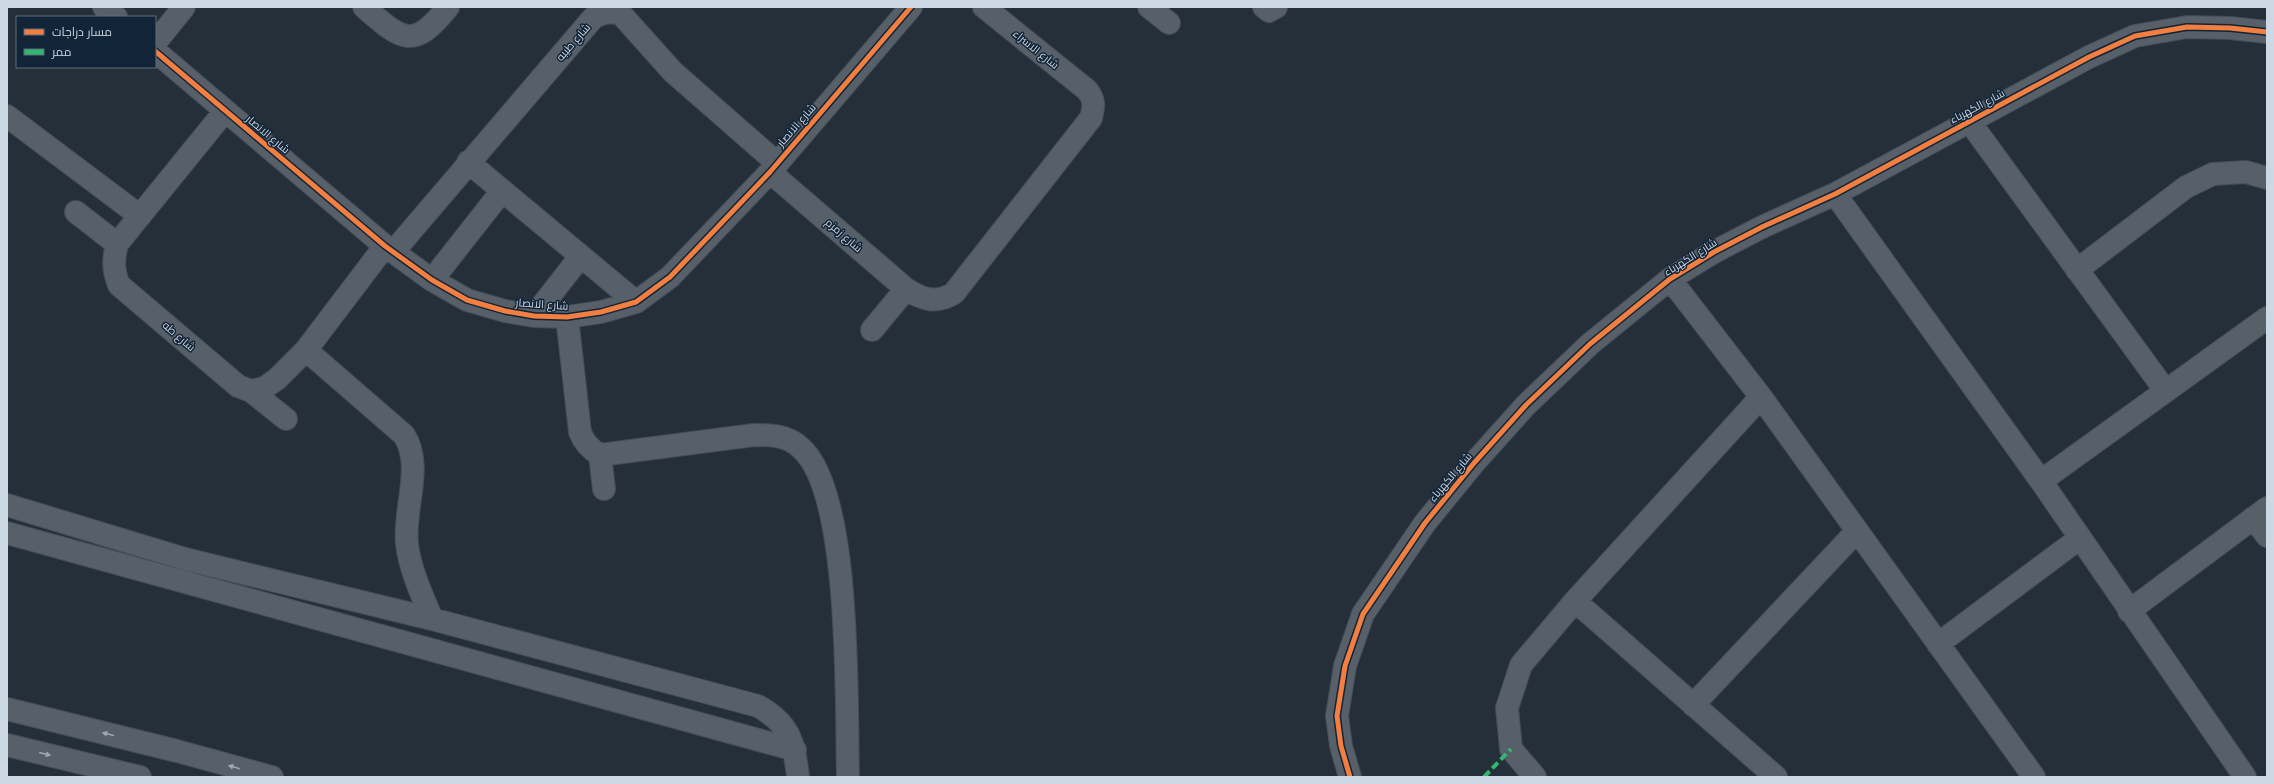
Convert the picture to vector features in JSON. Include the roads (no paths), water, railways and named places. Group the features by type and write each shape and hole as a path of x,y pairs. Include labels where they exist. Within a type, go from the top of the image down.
{"street":[{"path":"104,7 115,16"},
{"path":"156,42 184,7"},
{"path":"364,7 392,31 410,37 423,34 433,26 448,7"},
{"name":"شارع الانصار","path":"156,52 389,249 432,280 467,300 505,311 534,316 567,317 601,312 636,302 670,277 773,167 912,7"},
{"name":"شارع الاسراء","path":"912,293 934,301 945,299 954,293 1091,118 1094,103 1087,90 984,7"},
{"path":"1149,7 1169,23"},
{"path":"1264,7 1269,11 1276,7"},
{"name":"شارع طيبه","path":"389,249 468,162 593,18 612,12 625,11 673,72 773,167"},
{"name":"شارع الكهرباء","path":"1350,777 1341,746 1337,716 1345,666 1363,614 1425,523 1474,463 1526,405 1590,344 1670,279 1714,252 1762,227 1835,194 2089,57 2135,36 2187,27 2267,32"},
{"name":"شارع طه","path":"225,111 117,244 113,257 113,270 119,285 238,386 251,391 286,419"},
{"path":"7,116 140,216"},
{"path":"1969,121 2165,390"},
{"path":"468,162 580,257 636,302"},
{"name":"شارع زمزم","path":"773,167 912,293"},
{"path":"2077,270 2186,187 2213,174 2246,172 2267,178"},
{"path":"432,280 502,191"},
{"path":"1835,194 2041,481 2245,777"},
{"path":"76,212 117,244"},
{"path":"251,391 264,388 277,379 306,350 389,249"},
{"path":"534,316 580,257"},
{"path":"1670,279 1761,397 2034,777"},
{"path":"872,330 912,293"},
{"path":"567,317 580,432 587,446 600,455 754,434 774,435 789,439 802,449 814,465 826,492 834,530 844,629 848,777"},
{"path":"2041,481 2165,390 2267,318"},
{"path":"306,350 404,435 408,442 412,457 407,543 417,583 432,619"},
{"path":"1535,777 1511,748 1507,708 1521,665 1575,601 1761,397"},
{"path":"600,455 604,489"},
{"path":"7,505 185,559 432,619 758,706 771,713 782,723 790,736 795,750 798,777"},
{"path":"2130,611 2260,512 2267,536"},
{"path":"1694,705 1857,531"},
{"path":"7,533 795,750"},
{"path":"1938,644 2080,538"},
{"path":"1575,601 1776,777"},
{"path":"7,709 176,751 272,777"},
{"path":"7,745 140,777"}]}
